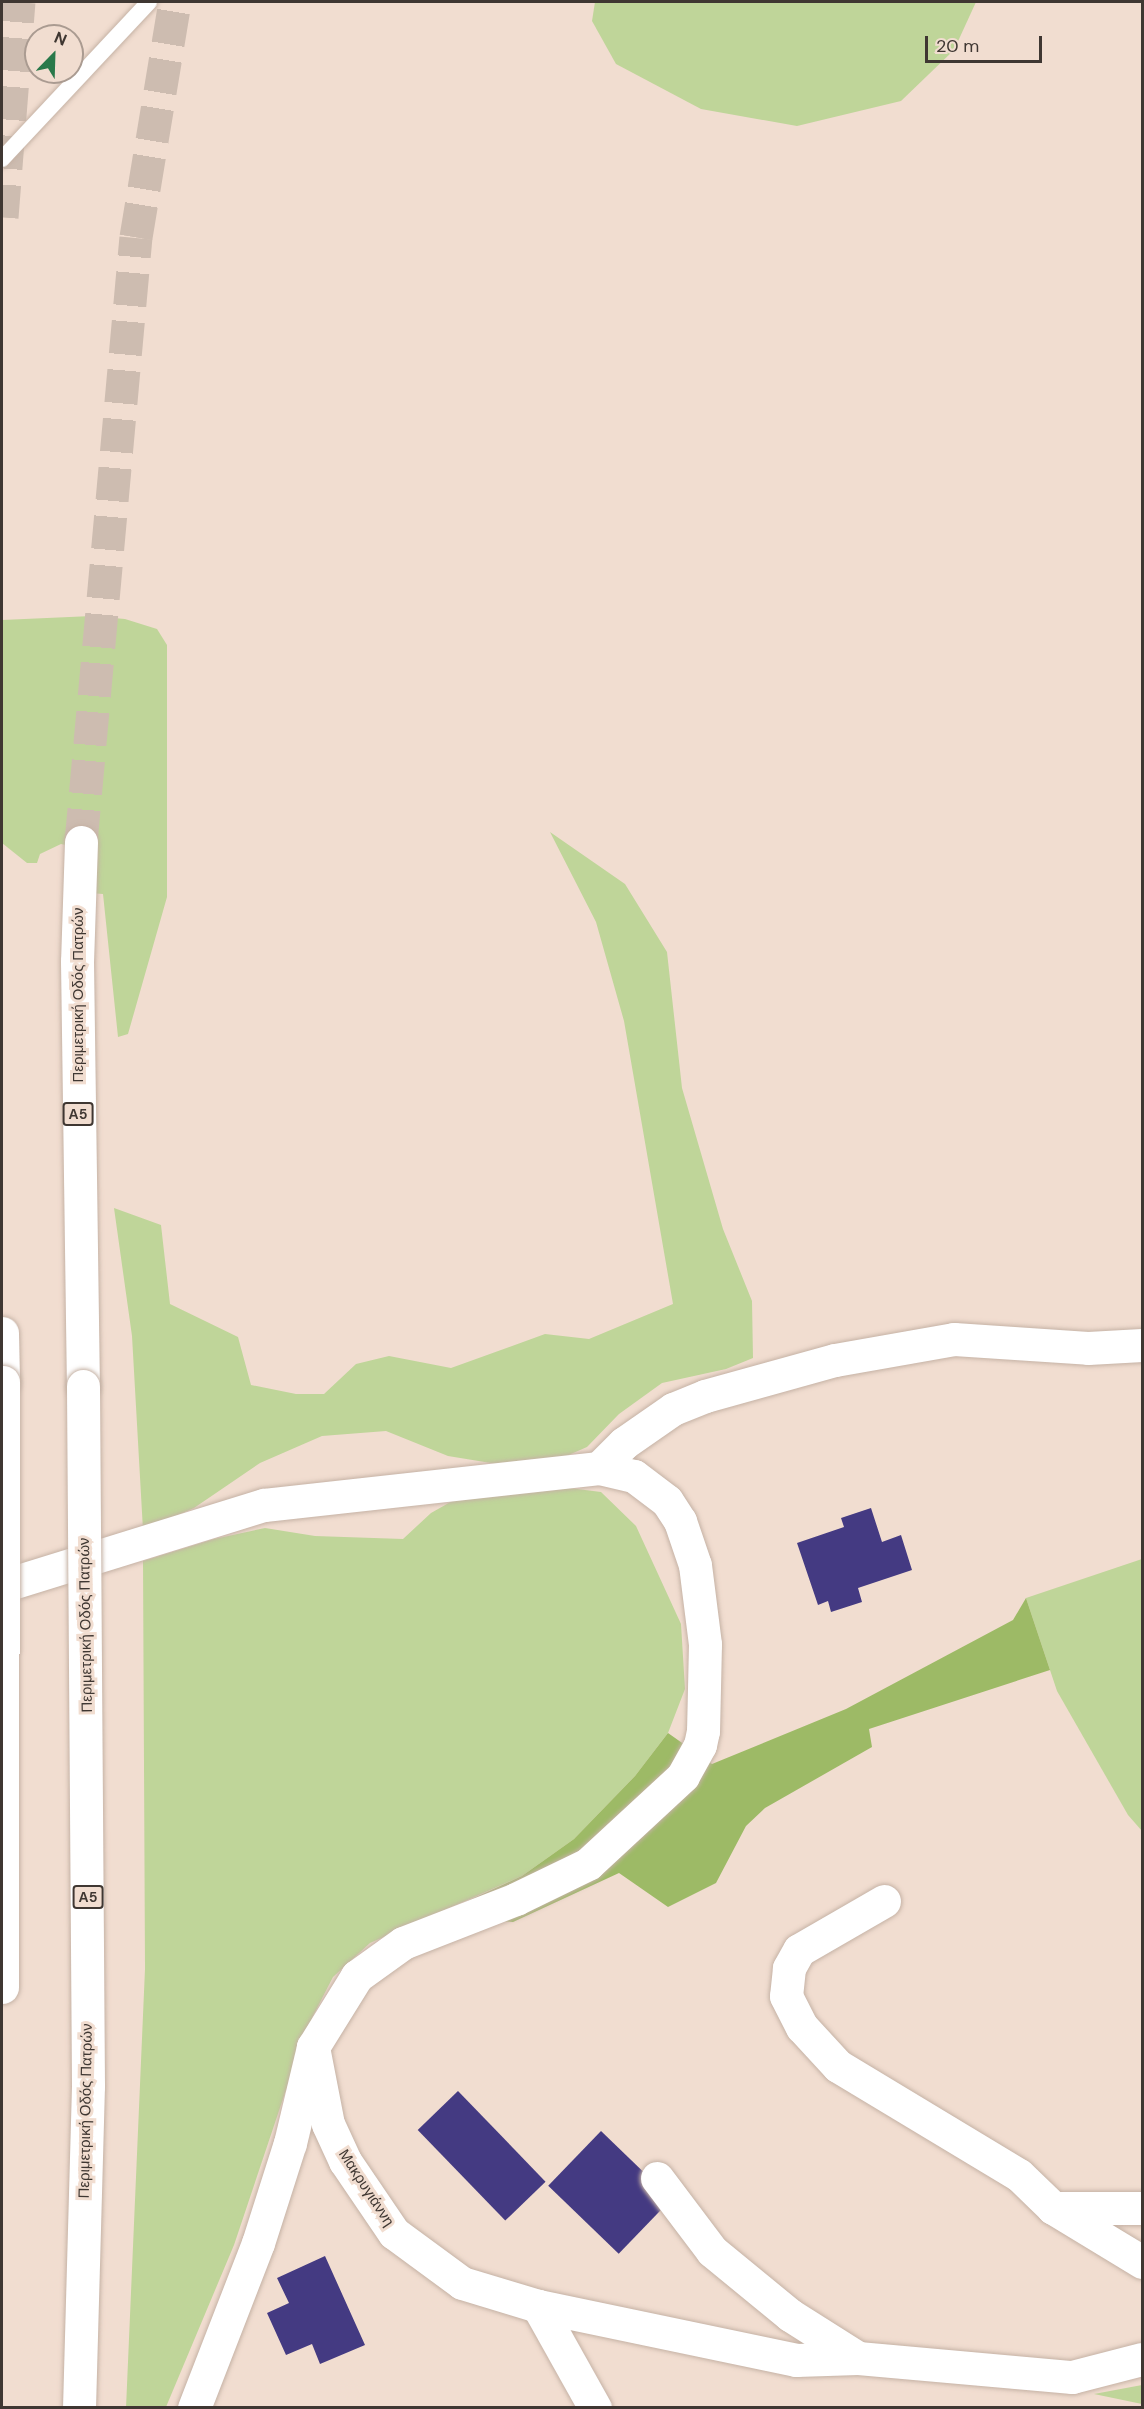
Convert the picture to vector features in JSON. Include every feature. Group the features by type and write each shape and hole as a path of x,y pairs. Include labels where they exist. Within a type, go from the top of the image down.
{"main road":[{"name":"Περιμετρική Οδός Πατρών","path":"79,2408 88,2086 83,1386 77,961 81,842"},
{"path":"2,1333 2,1987"},
{"path":"599,1468 624,1443 673,1409 705,1396 835,1360 954,1339 1088,1348 1143,1346"},
{"path":"2,1586 264,1505 599,1468 634,1476 651,1487 680,1521 688,1543 705,1644 706,1699 700,1746 683,1776 588,1864 516,1899 403,1943 357,1976 313,2047 290,2143 258,2243 194,2408"},
{"path":"884,1901 799,1950 789,1968 786,1995 802,2027 838,2066 1019,2175 1053,2208 1143,2262"},
{"name":"Μακρυγιάννη","path":"313,2047 328,2124 345,2161 394,2233 462,2283 538,2306 796,2360 858,2358 1072,2378 1143,2359"},
{"path":"657,2178 711,2252 790,2315 858,2358"},
{"path":"1053,2208 1143,2208"},
{"path":"538,2306 595,2408"}],"lane":[{"path":"2,159 149,2"}],"green space":[{"path":"595,2 976,2 954,50 901,101 797,126 701,109 616,64 592,21"},
{"path":"92,616 125,619 157,629 167,645 167,897 128,1034 118,1037 103,894 90,893 75,847 61,844 40,854 37,863 27,863 2,843 2,620"},
{"path":"550,832 625,884 667,952 682,1088 723,1229 752,1301 753,1358 726,1369 662,1383 619,1414 587,1447 548,1464 497,1464 448,1456 386,1431 322,1436 260,1463 194,1508 143,1530 132,1336 114,1208 161,1225 170,1304 238,1337 251,1385 296,1394 324,1394 356,1364 389,1356 451,1368 545,1334 589,1339 673,1304 624,1021 596,922"},
{"path":"538,1484 601,1492 636,1526 681,1624 685,1689 668,1733 635,1776 574,1839 522,1876 370,1943 333,1977 313,2016 234,2245 166,2407 126,2408 145,1969 143,1561 214,1539 265,1528 315,1536 403,1539 431,1513 454,1500"},
{"path":"1142,1559 1142,1831 1128,1815 1057,1691 1026,1598"},
{"path":"1026,1598 1050,1670 869,1729 872,1747 765,1808 746,1826 716,1883 668,1907 619,1873 513,1922 435,1916 522,1876 574,1839 635,1776 668,1733 712,1764 846,1709 1013,1620"},
{"path":"1142,2385 1142,2404 1094,2394"}],"building":[{"path":"871,1508 882,1542 901,1535 912,1570 858,1588 862,1602 831,1612 828,1601 818,1605 797,1543 844,1527 841,1518"},
{"path":"458,2091 546,2182 505,2221 418,2130"},
{"path":"601,2131 671,2199 619,2254 548,2186"},
{"path":"325,2256 365,2345 320,2364 312,2344 286,2355 267,2313 289,2303 277,2278"}],"tunnel":[{"path":"2,217 19,2"},
{"path":"81,842 136,237 175,2"}]}
